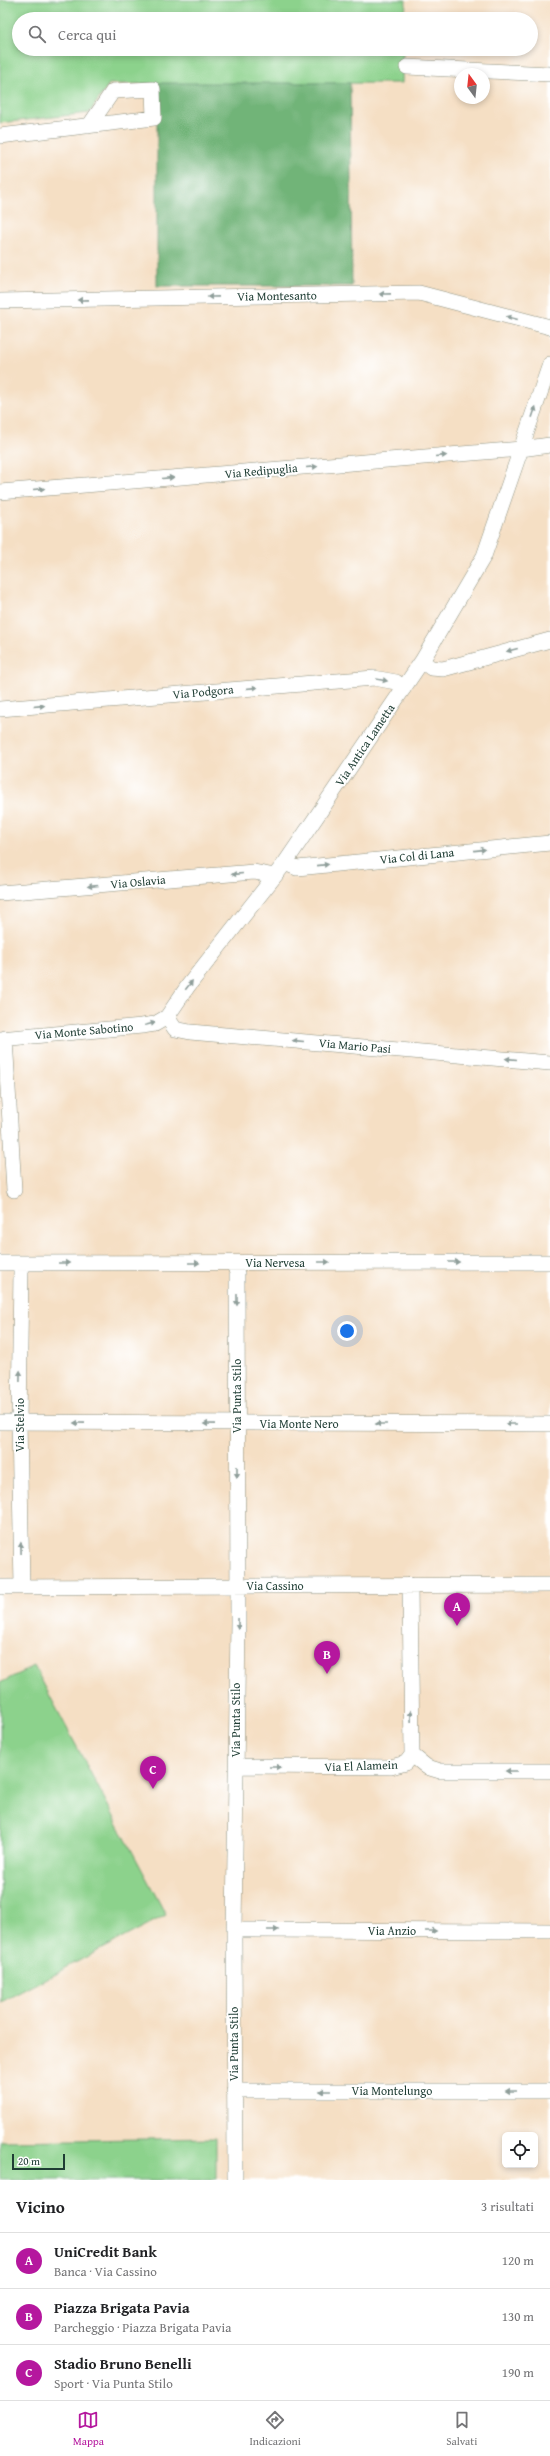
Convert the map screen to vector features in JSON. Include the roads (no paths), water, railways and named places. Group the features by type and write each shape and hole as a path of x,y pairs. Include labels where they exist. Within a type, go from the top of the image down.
{"street":[{"path":"407,67 550,74"},
{"path":"0,136 89,126"},
{"name":"Via Montesanto","path":"0,301 419,293 550,328"},
{"name":"Via Antica Lametta","path":"167,1017 184,991 285,863 422,661 484,556 550,364"},
{"path":"521,449 550,445"},
{"name":"Via Redipuglia","path":"0,492 521,449"},
{"path":"422,661 431,668 443,669 550,640"},
{"name":"Via Podgora","path":"0,709 374,678 396,682 404,688"},
{"name":"Via Col di Lana","path":"285,863 297,868 550,843"},
{"name":"Via Oslavia","path":"0,893 254,872 275,876"},
{"name":"Via Monte Sabotino","path":"3,1038 142,1026 155,1024 167,1017"},
{"name":"Via Mario Pasi","path":"167,1017 175,1029 190,1032 550,1063"},
{"path":"3,1038 14,1190"},
{"name":"Via Nervesa","path":"0,1263 550,1262"},
{"name":"Via Stelvio","path":"22,1587 19,1422 21,1270 25,1263"},
{"name":"Via Punta Stilo","path":"231,1263 235,1267 237,1273 238,1585 234,1930 235,2180"},
{"name":"Via Monte Nero","path":"0,1422 550,1424"},
{"path":"410,1585 412,1755"},
{"name":"Via Cassino","path":"0,1587 550,1585"},
{"name":"Via El Alamein","path":"236,1766 391,1767 406,1763 412,1755 427,1767 440,1771 550,1771"},
{"name":"Via Anzio","path":"234,1930 550,1932"},
{"name":"Via Montelungo","path":"234,2091 550,2091"}],"place":[{"name":"UniCredit Bank","path":"457,1626"},
{"name":"Piazza Brigata Pavia","path":"327,1674"},
{"name":"Stadio Bruno Benelli","path":"153,1789"}]}
